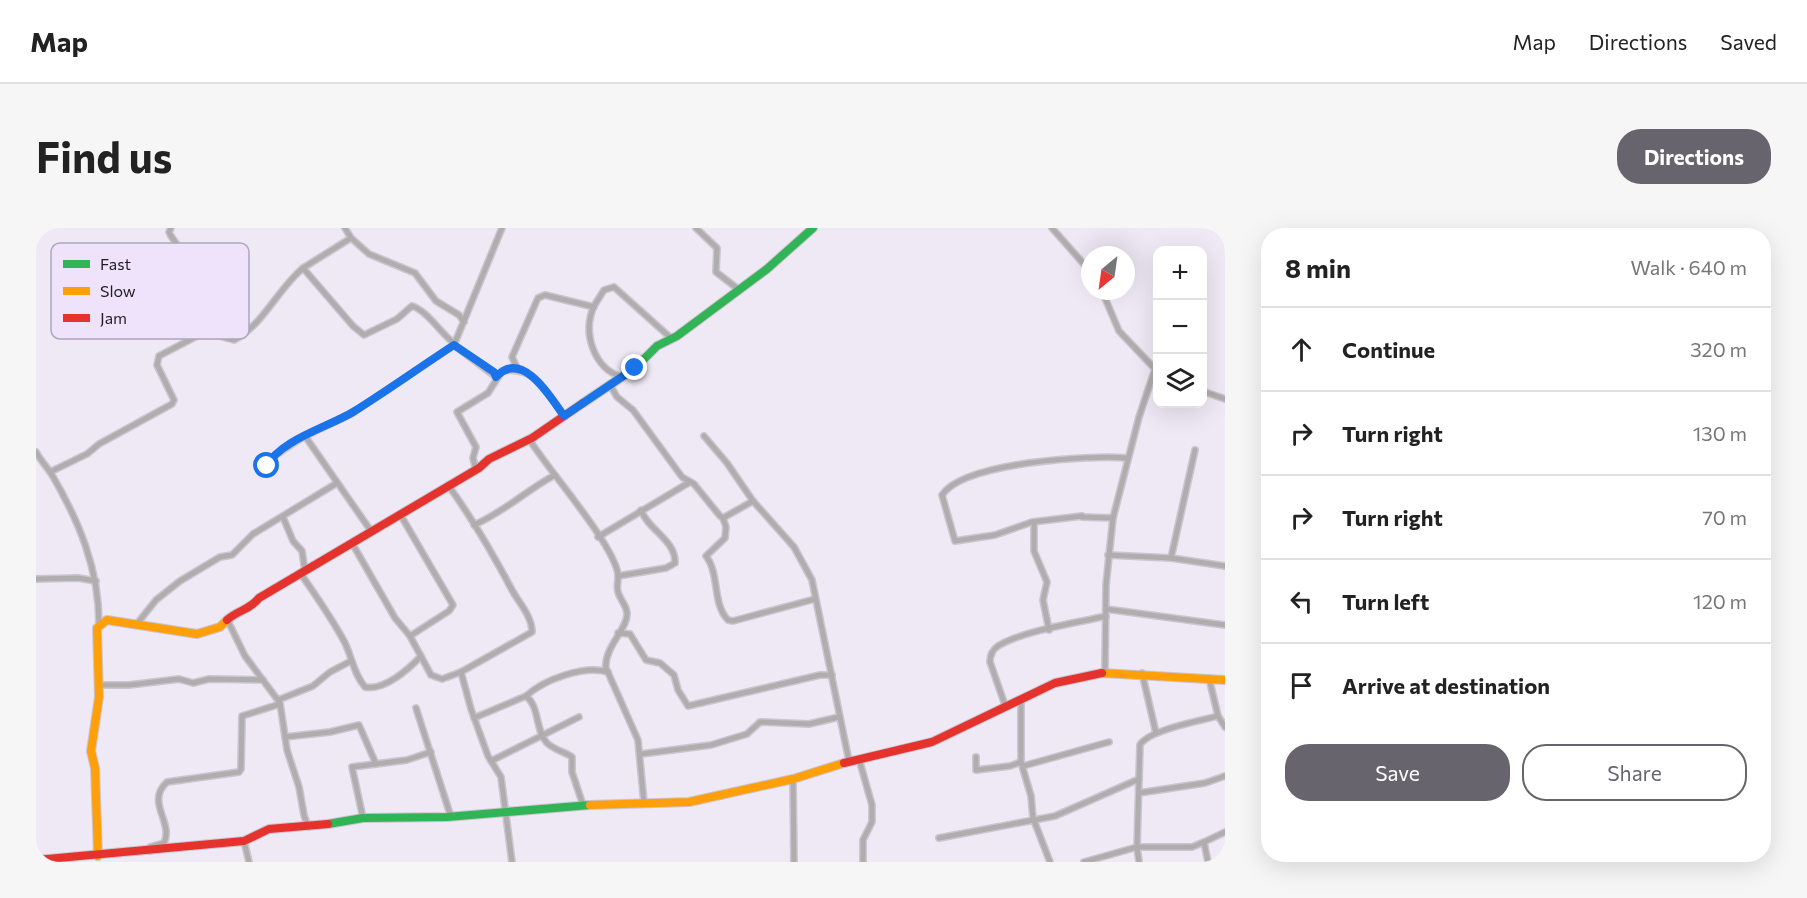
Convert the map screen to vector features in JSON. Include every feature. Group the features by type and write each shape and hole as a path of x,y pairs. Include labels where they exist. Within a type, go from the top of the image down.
{"street":[{"path":"171,228 169,232 176,243"},
{"path":"345,228 351,238 369,254 415,273 436,301 459,315 464,322"},
{"path":"267,466 271,458 305,436 351,414 455,344 502,228"},
{"path":"696,228 717,248 716,272 738,289"},
{"path":"99,624 107,620 197,633 220,627 235,613 248,609 259,598 476,470 489,459 529,439 622,377 657,346 672,339 767,269 813,228"},
{"path":"1052,228 1081,261"},
{"path":"249,331 254,328 274,299 303,268 351,238"},
{"path":"303,268 352,326 364,335 397,319 412,306 423,312 455,344 494,372 496,377"},
{"path":"622,377 608,371 592,351 591,328 594,307 604,290 614,287 672,339"},
{"path":"518,370 512,357 538,298 545,295 594,307"},
{"path":"1106,300 1119,331 1153,367"},
{"path":"50,472 87,454 99,444 172,404 174,400 157,364 159,356 191,339"},
{"path":"476,470 473,458 476,447 456,412 488,393 496,377 502,371 518,370 532,375 564,416"},
{"path":"1105,672 1108,555 1113,518 1121,492 1127,458 1153,379"},
{"path":"610,385 617,397 633,410 682,477 690,482 723,518 726,527 725,538 706,554 714,568 719,599 728,620 733,621 815,599"},
{"path":"1207,392 1225,399"},
{"path":"305,436 371,531"},
{"path":"704,436 727,463 753,501 802,558 812,580 849,761"},
{"path":"529,439 598,537 618,576 617,592 624,600 627,614 605,659 608,672 641,754 644,803"},
{"path":"1171,558 1195,450"},
{"path":"36,452 50,472 80,529 96,581 99,685 91,751 95,768 98,856"},
{"path":"1113,518 1082,516 1032,522 995,535 955,541 942,495 947,487 958,481 1024,463 1093,456 1127,458"},
{"path":"474,525 488,519 516,498 553,476"},
{"path":"598,537 690,482"},
{"path":"136,625 156,600 180,581 220,556 232,555 253,534 337,483"},
{"path":"352,543 395,618 410,636 431,675 437,679 461,672 530,635 532,629 524,606 513,591 495,556 448,486"},
{"path":"723,518 753,501"},
{"path":"618,576 666,568 675,563 674,553 669,545 650,525 641,510"},
{"path":"400,514 453,605 449,611 410,636"},
{"path":"283,517 293,541 302,551 303,573 345,642 362,684 371,688 411,668 421,656"},
{"path":"1032,522 1034,551 1046,575 1044,600 1049,630"},
{"path":"1108,555 1171,558 1225,566"},
{"path":"36,579 78,578 96,581"},
{"path":"1106,609 1225,626"},
{"path":"1005,705 990,662 991,653 997,646 1014,639 1106,616"},
{"path":"228,621 245,656 279,702 285,737 308,827"},
{"path":"618,633 630,634 646,660 668,668 674,675 678,690 688,706 820,675 832,675"},
{"path":"150,851 150,847 164,843 167,833 158,807 161,787 167,782 239,772 242,716 313,686 330,672 351,661"},
{"path":"474,718 526,696 554,679 575,671 588,673 598,669 608,672"},
{"path":"461,672 474,718 491,761 501,777 512,862"},
{"path":"36,860 244,841 265,830 350,822 363,818 451,817 505,810 583,805 689,802 793,779 849,761 932,742 1021,697 1055,683 1105,672 1142,672 1225,680"},
{"path":"1142,672 1156,733"},
{"path":"1209,678 1218,716 1225,727"},
{"path":"99,685 129,685 179,679 194,683 209,679 263,680"},
{"path":"526,696 534,705 542,736 549,745 572,757 572,772 583,805"},
{"path":"1021,697 1022,764 1031,796 1033,818 1050,862"},
{"path":"416,708 451,817"},
{"path":"1139,862 1137,847 1140,745 1143,740 1156,733 1218,716"},
{"path":"491,761 579,717"},
{"path":"641,754 711,745 747,734 760,722 809,724 839,717"},
{"path":"285,737 330,732 359,724 376,764"},
{"path":"976,757 976,770 1000,768 1109,742"},
{"path":"363,818 351,770 357,766 407,760 430,752"},
{"path":"858,759 872,805 872,822 863,840 863,862"},
{"path":"1139,793 1205,783 1225,776"},
{"path":"793,779 794,862"},
{"path":"939,838 1033,818 1054,816 1139,779"},
{"path":"1084,862 1111,859 1137,847 1192,847 1225,831"},
{"path":"244,841 249,862"},
{"path":"1204,842 1208,862"}],"traffic: fast":[{"path":"583,403 635,368 657,346 677,336 767,269 813,228"},
{"path":"328,824 363,818 447,817 590,805"}],"traffic: slow":[{"path":"98,856 95,768 91,751 99,697 97,628 107,620 197,634 220,627 227,620"},
{"path":"1102,673 1225,680"},
{"path":"590,805 689,802 793,779 844,763"}],"traffic: jam":[{"path":"227,620 252,605 259,598 479,468 489,459 532,438 583,403"},
{"path":"844,763 932,742 1055,683 1102,673"},
{"path":"36,860 244,841 269,829 328,824"}],"route":[{"path":"267,466 271,458 300,439 351,414 454,345 469,358 494,372 496,377 502,371 517,370 524,370 532,375 564,416 635,368"}]}
